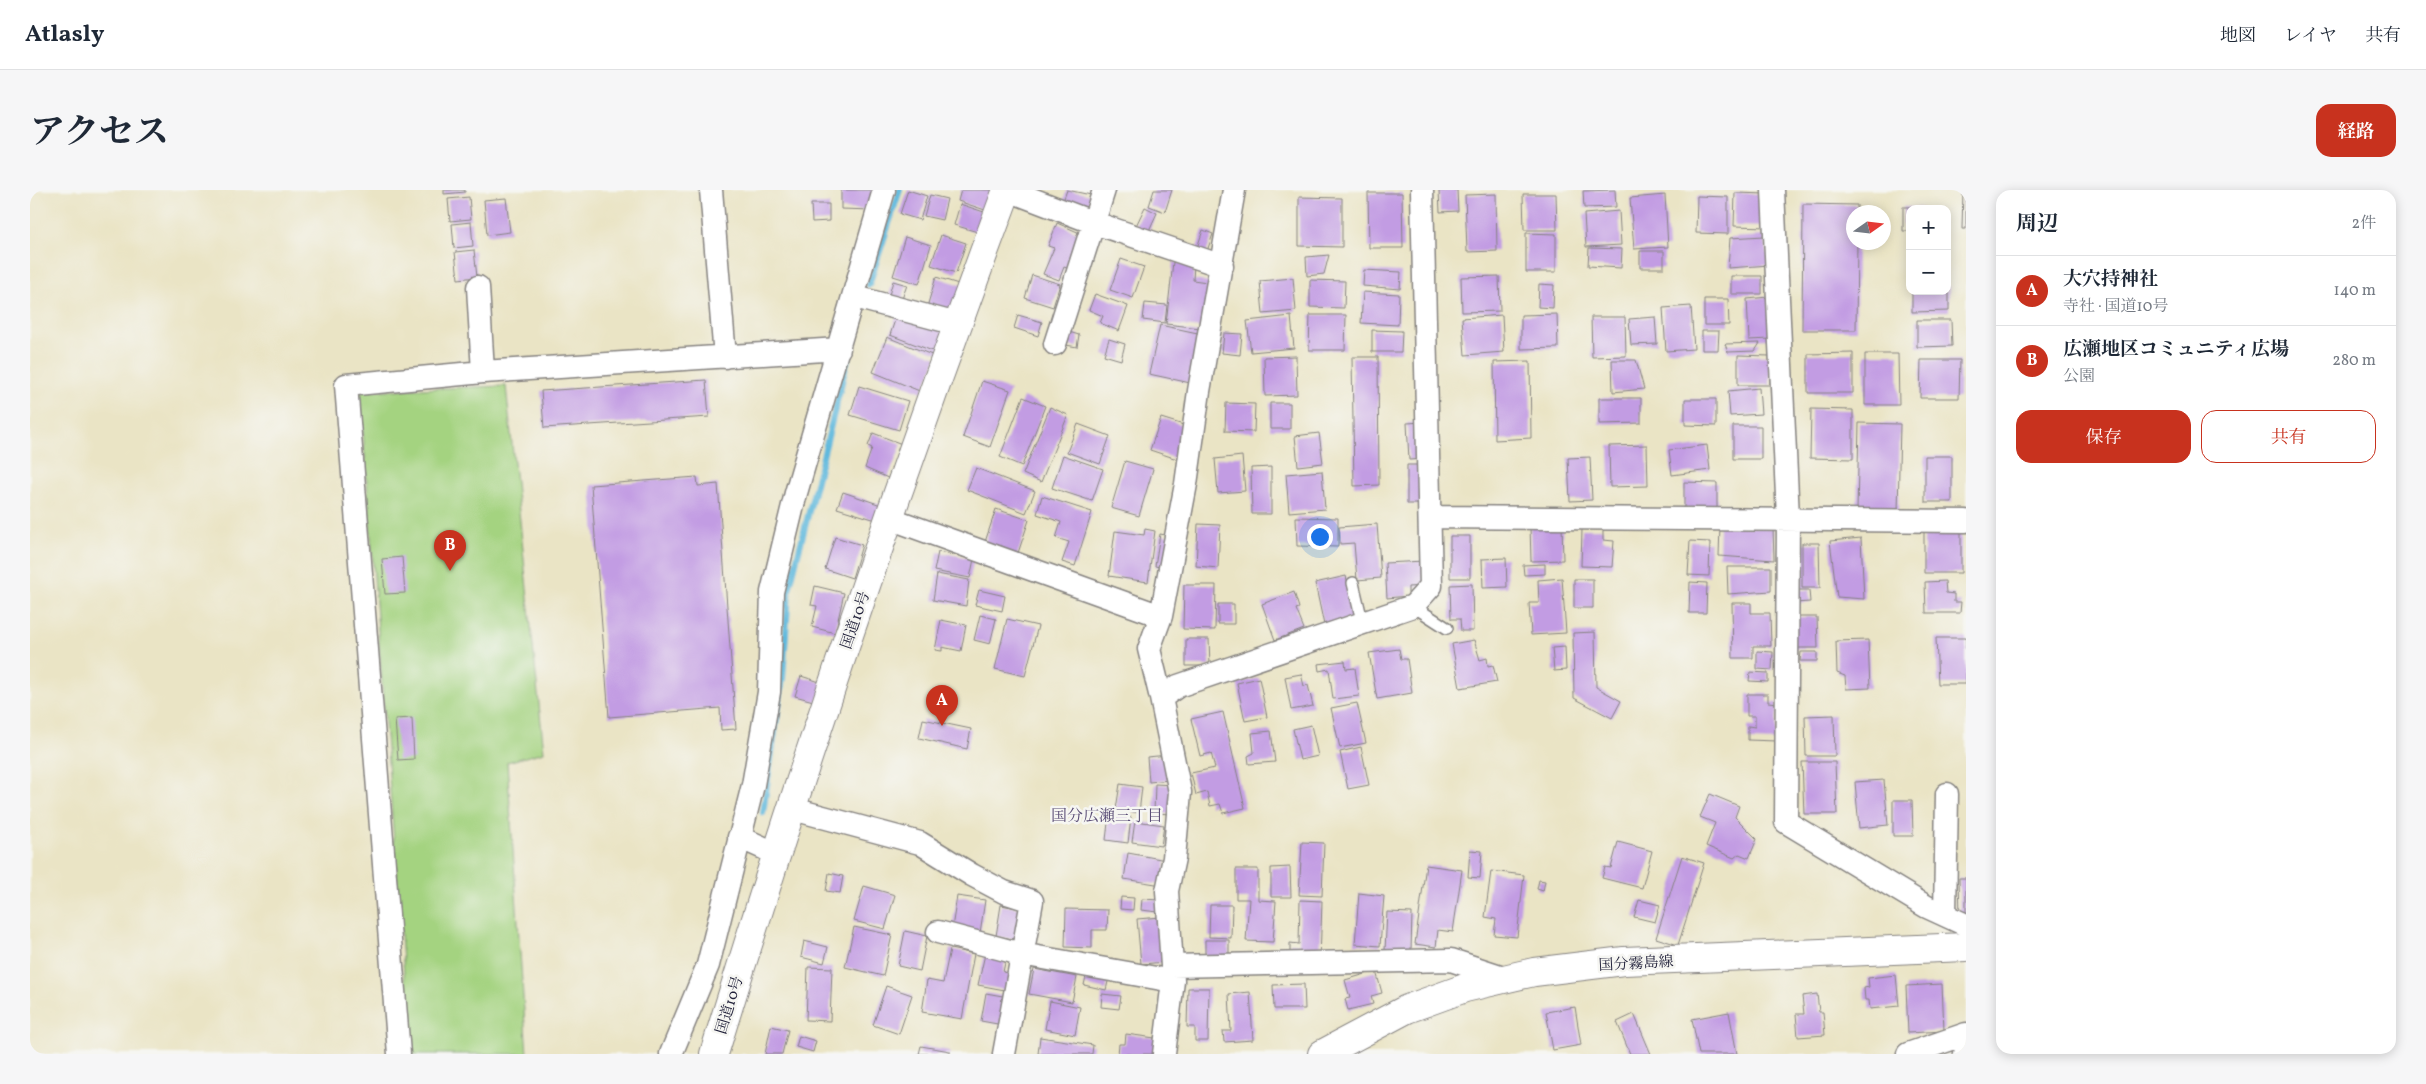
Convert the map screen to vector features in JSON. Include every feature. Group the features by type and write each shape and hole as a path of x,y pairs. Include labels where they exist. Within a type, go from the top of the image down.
{"main road":[{"name":"国道10号","path":"714,1054 777,854 890,518 957,324 1008,190"},
{"name":"国分霧島線","path":"1322,1054 1407,1009 1503,978 1624,961 1966,947"}],"street":[{"path":"711,190 725,357"},
{"path":"671,1054 708,965 740,838 753,785 769,692 772,592 796,493 855,297 884,190"},
{"path":"1008,190 1092,222 1222,266"},
{"path":"1055,344 1092,222 1104,190"},
{"path":"1164,1054 1172,973 1167,891 1174,858 1180,792 1161,698 1148,649 1161,616 1186,484 1199,391 1234,190"},
{"path":"1161,698 1178,686 1363,625 1413,606 1431,586 1422,190"},
{"path":"1773,190 1788,518 1786,822 1945,915 1966,925"},
{"path":"478,287 483,372"},
{"path":"855,297 957,324"},
{"path":"399,1054 346,384 483,372 839,349"},
{"path":"1430,517 1788,518 1966,521"},
{"path":"890,518 1161,616"},
{"path":"1945,915 1947,794"},
{"path":"793,809 920,843 972,876 1004,892 1032,901 1004,1054"},
{"path":"740,838 777,854"},
{"path":"938,932 1021,954 1172,973 1451,960 1503,978"},
{"path":"1908,1054 1966,1034"}],"lane":[{"path":"1353,583 1363,625"},
{"path":"1413,606 1447,628"}],"green space":[{"path":"506,386 544,752 507,762 527,1054 410,1054 360,391"}],"building":[{"path":"444,190 465,190 465,192 444,194"},
{"path":"841,190 873,190 872,210 841,209"},
{"path":"908,190 927,196 920,220 900,214"},
{"path":"961,190 994,190 988,211 958,201"},
{"path":"1067,190 1091,195 1086,211 1062,204"},
{"path":"1154,190 1172,190 1165,212 1149,206"},
{"path":"1457,190 1458,211 1440,212 1439,191"},
{"path":"1615,190 1616,207 1584,208 1583,191"},
{"path":"1963,190 1966,190 1966,229 1962,229"},
{"path":"1368,193 1402,193 1403,248 1369,248"},
{"path":"1735,193 1767,194 1767,227 1734,226"},
{"path":"1496,194 1497,251 1467,252 1465,195"},
{"path":"1523,194 1556,194 1557,230 1524,230"},
{"path":"930,195 947,199 942,220 924,216"},
{"path":"1665,195 1668,247 1634,249 1630,198"},
{"path":"1697,196 1728,197 1728,234 1696,233"},
{"path":"469,197 471,219 450,221 448,199"},
{"path":"1299,197 1342,198 1342,247 1299,246"},
{"path":"506,198 510,232 487,235 484,200"},
{"path":"811,204 829,204 829,221 812,222"},
{"path":"960,204 987,213 981,233 954,225"},
{"path":"1803,204 1857,205 1846,205 1846,250 1857,250 1856,330 1802,330"},
{"path":"1145,207 1157,213 1146,237 1133,232"},
{"path":"1903,207 1906,207 1906,231 1903,231"},
{"path":"1619,211 1621,245 1586,247 1584,214"},
{"path":"471,222 473,246 454,248 452,224"},
{"path":"1057,223 1082,234 1069,269 1064,267 1059,280 1043,274 1054,248 1048,246"},
{"path":"1203,230 1213,234 1206,254 1196,251"},
{"path":"1526,233 1556,234 1556,272 1526,272"},
{"path":"941,235 966,243 956,273 931,265"},
{"path":"1764,236 1770,265 1728,268 1730,238"},
{"path":"905,237 931,245 919,284 893,276"},
{"path":"1589,248 1622,249 1621,268 1588,266"},
{"path":"474,250 477,277 458,279 455,252"},
{"path":"1640,251 1664,251 1664,268 1640,268"},
{"path":"1329,255 1324,274 1307,276 1306,257"},
{"path":"1121,259 1144,267 1133,298 1110,290"},
{"path":"1173,262 1194,265 1193,280 1214,283 1209,329 1166,324"},
{"path":"1364,270 1401,272 1400,289 1363,286"},
{"path":"1032,275 1060,284 1053,307 1025,298"},
{"path":"1499,276 1500,311 1462,312 1461,277"},
{"path":"1731,276 1762,276 1762,294 1731,294"},
{"path":"936,277 965,286 957,315 927,307"},
{"path":"1293,278 1296,311 1263,314 1260,281"},
{"path":"1310,280 1345,281 1344,308 1310,307"},
{"path":"893,281 907,285 902,299 889,295"},
{"path":"1539,284 1554,285 1553,308 1538,307"},
{"path":"1363,292 1399,294 1398,325 1361,323"},
{"path":"1095,294 1128,306 1119,331 1100,323 1103,316 1089,310"},
{"path":"1912,295 1949,295 1949,311 1912,312"},
{"path":"1768,297 1770,339 1749,340 1747,299"},
{"path":"1704,299 1728,299 1729,325 1704,325"},
{"path":"1145,303 1167,305 1165,323 1143,320"},
{"path":"1691,306 1694,349 1666,351 1663,308"},
{"path":"898,311 947,329 938,353 890,335"},
{"path":"1557,314 1558,348 1521,349 1521,315"},
{"path":"1018,315 1042,322 1038,336 1014,328"},
{"path":"1310,315 1346,315 1345,350 1309,350"},
{"path":"1502,315 1504,352 1465,355 1462,318"},
{"path":"1291,316 1294,348 1251,352 1247,321"},
{"path":"1591,317 1625,317 1626,356 1592,357"},
{"path":"1655,317 1657,344 1631,345 1629,319"},
{"path":"1917,320 1951,320 1952,346 1917,347"},
{"path":"1160,325 1207,335 1195,384 1149,374"},
{"path":"1372,330 1402,331 1401,352 1372,352"},
{"path":"1702,331 1719,331 1718,350 1702,350"},
{"path":"1069,332 1079,335 1077,347 1066,345"},
{"path":"1224,333 1242,334 1240,355 1222,353"},
{"path":"887,337 937,357 922,392 873,372"},
{"path":"1109,339 1125,344 1121,360 1104,355"},
{"path":"1760,343 1755,351 1728,352 1725,344"},
{"path":"1853,353 1853,393 1808,393 1808,354"},
{"path":"1865,354 1898,354 1899,405 1865,405"},
{"path":"1738,355 1770,356 1770,385 1738,385"},
{"path":"1296,356 1297,395 1265,396 1264,357"},
{"path":"1352,357 1378,357 1379,485 1354,486"},
{"path":"1612,360 1636,360 1644,389 1613,392"},
{"path":"1921,360 1960,360 1959,398 1920,398"},
{"path":"1530,361 1531,438 1495,440 1494,362"},
{"path":"706,380 709,417 544,428 541,391"},
{"path":"982,381 1010,390 990,447 963,437"},
{"path":"859,386 908,401 899,430 850,415"},
{"path":"1759,388 1761,414 1730,416 1728,391"},
{"path":"1023,397 1045,406 1022,466 1000,457"},
{"path":"1599,398 1641,398 1641,423 1599,424"},
{"path":"1685,399 1716,399 1716,426 1685,425"},
{"path":"1226,403 1255,404 1254,432 1225,431"},
{"path":"1270,403 1290,403 1290,429 1270,429"},
{"path":"1050,407 1068,415 1041,482 1023,474"},
{"path":"1811,409 1853,410 1853,459 1810,458"},
{"path":"1161,418 1190,427 1180,460 1150,450"},
{"path":"1423,422 1425,459 1409,460 1407,423"},
{"path":"1859,423 1900,424 1898,512 1857,511"},
{"path":"1078,424 1110,436 1100,464 1067,452"},
{"path":"1733,426 1761,426 1761,459 1733,459"},
{"path":"873,433 902,444 888,478 865,468 872,448 868,446"},
{"path":"1319,433 1323,463 1298,466 1295,436"},
{"path":"1647,445 1648,486 1610,487 1609,446"},
{"path":"1707,445 1710,470 1672,475 1669,450"},
{"path":"1063,455 1103,469 1092,501 1052,488"},
{"path":"1242,456 1245,491 1218,493 1215,459"},
{"path":"1925,456 1952,456 1952,502 1925,502"},
{"path":"1590,457 1592,500 1570,501 1568,458"},
{"path":"1125,461 1153,469 1139,516 1111,508"},
{"path":"1407,465 1424,465 1424,504 1407,504"},
{"path":"1271,467 1271,514 1252,514 1251,468"},
{"path":"976,468 1035,491 1026,513 967,490"},
{"path":"1322,471 1325,509 1289,512 1286,474"},
{"path":"697,477 698,486 718,484 736,729 721,730 720,708 609,717 591,485"},
{"path":"1684,482 1717,483 1717,509 1684,509"},
{"path":"843,492 881,505 876,520 837,508"},
{"path":"1042,496 1092,512 1075,566 1062,562 1069,542 1056,538 1061,522 1037,514"},
{"path":"996,509 1029,520 1016,559 983,548"},
{"path":"1296,517 1338,518 1338,547 1297,546"},
{"path":"1198,524 1220,525 1218,568 1196,566"},
{"path":"1377,524 1381,578 1357,580 1354,543 1340,544 1339,527"},
{"path":"1562,525 1563,560 1531,561 1530,526"},
{"path":"1720,525 1773,528 1774,560 1719,556"},
{"path":"1145,529 1155,531 1148,582 1109,576 1115,531 1144,535"},
{"path":"1582,529 1603,529 1603,540 1614,541 1612,567 1581,566"},
{"path":"1924,531 1961,532 1961,573 1924,573"},
{"path":"1160,534 1170,536 1165,568 1155,566"},
{"path":"1450,536 1470,536 1470,578 1450,578"},
{"path":"835,537 862,545 852,578 825,569"},
{"path":"1861,538 1864,599 1837,597 1830,541"},
{"path":"1690,541 1710,542 1709,576 1688,575"},
{"path":"1802,543 1819,543 1820,588 1802,588"},
{"path":"938,552 974,559 970,578 934,571"},
{"path":"402,557 405,593 385,594 382,559"},
{"path":"1506,558 1507,587 1483,588 1482,559"},
{"path":"1424,561 1425,586 1408,587 1408,596 1387,598 1385,563"},
{"path":"1545,564 1545,574 1524,575 1523,565"},
{"path":"1727,567 1771,567 1771,591 1728,594"},
{"path":"937,574 969,580 966,606 933,600"},
{"path":"1346,576 1356,618 1324,625 1315,583"},
{"path":"1562,578 1566,633 1531,635 1529,603 1539,603 1538,580"},
{"path":"1574,579 1593,579 1593,608 1574,608"},
{"path":"1945,581 1946,593 1954,594 1954,602 1961,602 1960,613 1926,613 1925,582"},
{"path":"1690,582 1707,583 1706,613 1689,613"},
{"path":"1472,584 1473,631 1461,631 1460,619 1451,619 1450,585"},
{"path":"1184,585 1216,585 1215,630 1183,629"},
{"path":"815,586 844,593 835,633 812,627 817,606 811,605"},
{"path":"979,590 1005,596 1002,611 975,605"},
{"path":"1793,590 1809,590 1810,602 1794,603"},
{"path":"1294,592 1299,608 1296,609 1304,629 1275,640 1262,604"},
{"path":"1732,603 1751,603 1751,613 1770,613 1771,646 1753,646 1753,658 1733,658"},
{"path":"1218,604 1234,604 1234,624 1218,624"},
{"path":"980,615 996,619 990,644 974,640"},
{"path":"1792,617 1817,617 1818,648 1793,648"},
{"path":"1007,619 1038,626 1025,676 995,669"},
{"path":"941,620 966,625 961,651 942,647 942,651 935,650"},
{"path":"1595,632 1596,687 1621,701 1612,718 1574,698 1573,633"},
{"path":"1936,638 1966,638 1966,684 1938,684"},
{"path":"1186,639 1209,639 1210,666 1186,666"},
{"path":"1474,640 1480,660 1487,658 1488,666 1493,665 1497,682 1460,688 1452,644"},
{"path":"1868,640 1870,688 1846,689 1845,676 1837,673 1836,641"},
{"path":"1565,647 1566,670 1554,671 1552,648"},
{"path":"1399,649 1401,659 1407,659 1412,693 1377,699 1369,653"},
{"path":"1757,651 1773,652 1772,670 1757,669"},
{"path":"1801,652 1817,652 1817,661 1800,661"},
{"path":"1345,661 1346,669 1355,668 1359,696 1333,699 1329,669 1319,671 1318,664"},
{"path":"1750,672 1768,673 1768,682 1749,681"},
{"path":"1301,674 1304,686 1308,685 1313,706 1291,710 1285,677"},
{"path":"801,676 823,683 817,702 795,696"},
{"path":"1259,678 1267,717 1245,721 1237,683"},
{"path":"1747,694 1768,694 1768,702 1777,703 1776,741 1748,740 1748,726 1755,727 1755,716 1747,716"},
{"path":"1357,703 1366,743 1340,748 1331,708"},
{"path":"1223,712 1245,808 1223,813 1220,804 1210,806 1207,792 1196,795 1191,773 1215,768 1211,753 1200,756 1191,719"},
{"path":"1834,715 1835,756 1806,756 1805,716"},
{"path":"412,718 414,759 398,760 395,719"},
{"path":"923,719 971,729 967,749 919,738"},
{"path":"1311,725 1318,756 1300,760 1293,729"},
{"path":"1271,731 1275,762 1249,764 1248,756 1254,753 1252,733"},
{"path":"1361,747 1369,785 1348,789 1340,752"},
{"path":"1168,755 1170,780 1149,782 1147,757"},
{"path":"1802,762 1835,762 1837,814 1804,814"},
{"path":"1884,780 1888,825 1859,828 1855,782"},
{"path":"1120,784 1142,787 1139,813 1116,809"},
{"path":"1155,784 1174,785 1172,814 1154,813"},
{"path":"1710,794 1739,806 1735,817 1757,839 1749,858 1739,854 1734,858 1706,846 1715,823 1700,817"},
{"path":"1893,800 1912,800 1913,836 1893,836"},
{"path":"1109,814 1131,817 1128,843 1106,840"},
{"path":"1135,821 1164,825 1161,846 1132,842"},
{"path":"1302,842 1324,843 1322,896 1299,895"},
{"path":"1618,842 1652,851 1642,888 1602,878 1605,867 1611,868"},
{"path":"1470,850 1482,851 1480,878 1468,877"},
{"path":"1128,853 1166,860 1162,885 1124,879"},
{"path":"1682,856 1704,863 1678,945 1656,938"},
{"path":"1426,865 1462,870 1453,932 1438,930 1436,947 1415,944"},
{"path":"1290,867 1291,897 1271,897 1271,868"},
{"path":"1236,869 1258,869 1258,900 1276,901 1273,942 1246,941 1249,899 1236,899"},
{"path":"1491,871 1524,875 1517,937 1494,935 1496,919 1485,917"},
{"path":"829,873 843,876 840,893 826,891"},
{"path":"1959,878 1966,878 1966,916 1960,916"},
{"path":"1539,880 1545,881 1543,891 1537,889"},
{"path":"864,886 895,895 885,929 854,921"},
{"path":"1359,893 1384,896 1380,946 1355,944"},
{"path":"957,896 985,900 980,933 952,928"},
{"path":"1121,897 1134,898 1133,910 1120,909"},
{"path":"1142,899 1159,900 1158,912 1141,910"},
{"path":"1300,900 1322,901 1320,961 1290,959 1290,943 1299,944"},
{"path":"1639,900 1660,905 1655,922 1634,917"},
{"path":"1001,905 1023,909 1018,940 996,936"},
{"path":"1210,905 1232,905 1231,938 1209,937"},
{"path":"1066,909 1108,910 1107,930 1092,930 1092,948 1065,947"},
{"path":"1387,912 1412,913 1411,951 1385,950"},
{"path":"1161,917 1166,962 1141,964 1137,919"},
{"path":"854,927 892,935 883,976 845,967"},
{"path":"905,931 927,936 920,971 898,966"},
{"path":"1205,940 1229,940 1229,961 1205,961"},
{"path":"804,941 828,947 824,963 801,957"},
{"path":"950,949 974,954 962,1019 922,1012 927,980 943,983"},
{"path":"985,954 1006,958 1003,972 1013,975 1010,991 978,985"},
{"path":"808,967 832,968 830,1021 806,1020"},
{"path":"1088,968 1110,973 1106,990 1084,985"},
{"path":"1034,969 1077,977 1072,1002 1029,994"},
{"path":"1376,971 1382,993 1371,996 1373,1004 1348,1010 1345,999 1350,998 1345,980"},
{"path":"1896,975 1899,1006 1870,1009 1869,1000 1865,1000 1864,988 1869,987 1868,978"},
{"path":"1304,984 1305,1009 1274,1009 1273,985"},
{"path":"1942,984 1944,1031 1908,1033 1906,986"},
{"path":"886,986 912,995 899,1034 873,1025"},
{"path":"1188,988 1209,988 1208,1041 1195,1041 1195,1027 1187,1027"},
{"path":"1250,992 1253,1040 1224,1042 1223,1031 1231,1031 1229,994"},
{"path":"986,993 1008,997 1003,1025 981,1021"},
{"path":"1102,994 1121,996 1119,1009 1101,1007"},
{"path":"1817,994 1819,1012 1823,1012 1825,1035 1798,1037 1796,1014 1804,1014 1802,996"},
{"path":"1050,1001 1080,1007 1075,1035 1045,1029"},
{"path":"1575,1007 1581,1045 1553,1050 1546,1012"},
{"path":"1729,1012 1737,1054 1699,1054 1692,1019"},
{"path":"1634,1014 1651,1054 1630,1054 1617,1022"},
{"path":"771,1026 788,1030 782,1054 765,1054"},
{"path":"1126,1034 1162,1039 1160,1054 1118,1054 1119,1044 1125,1044"},
{"path":"799,1036 816,1041 813,1052 796,1047"},
{"path":"1040,1037 1093,1045 1092,1054 1038,1054"},
{"path":"921,1046 950,1051 950,1054 919,1054"}],"waterway":[{"path":"869,285 900,190"},
{"path":"763,813 783,678 789,590 858,319"}],"place":[{"name":"広瀬地区コミュニティ広場","path":"450,571"},
{"name":"大穴持神社","path":"942,726"}],"district":[{"name":"国分広瀬三丁目","path":"1107,815"}]}
